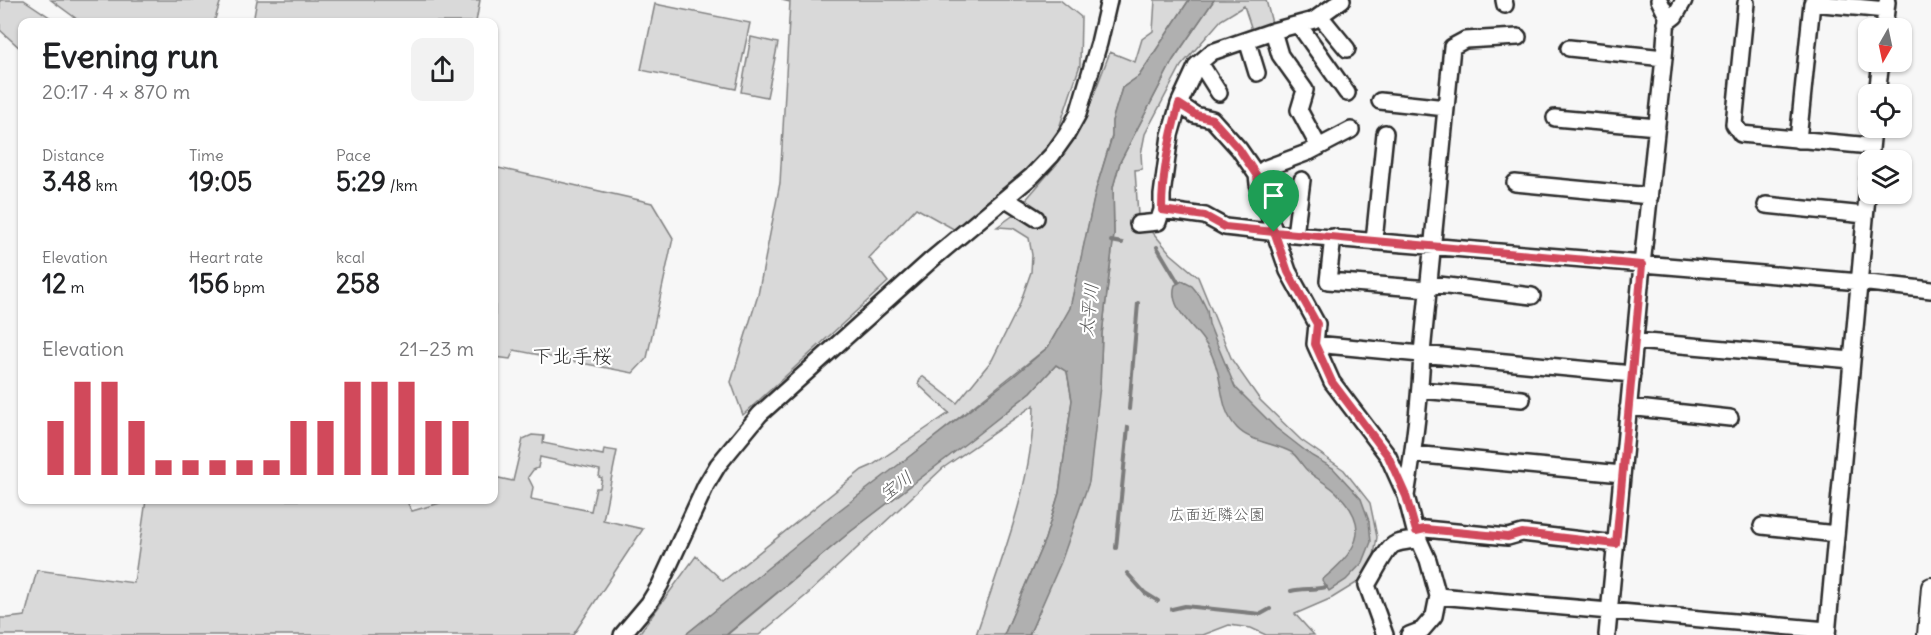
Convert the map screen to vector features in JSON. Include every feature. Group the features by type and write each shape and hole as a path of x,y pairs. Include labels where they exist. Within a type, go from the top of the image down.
{"main road":[{"path":"1927,635 1931,587"}],"street":[{"path":"622,635 649,603 660,585 706,485 718,465 760,414 930,261 1006,200 1052,155 1078,114 1109,0"},
{"path":"1138,224 1158,222 1162,210 1170,135 1179,104 1197,65 1212,52 1314,20 1342,0"},
{"path":"1607,635 1664,58 1667,16 1659,0"},
{"path":"1666,23 1675,16 1683,0"},
{"path":"1798,140 1812,2 1887,5"},
{"path":"1746,3 1734,124 1741,134 1798,140 1858,151"},
{"path":"1320,16 1347,49"},
{"path":"1299,25 1347,93"},
{"path":"1273,31 1280,55 1305,90 1299,110 1319,147"},
{"path":"1406,496 1420,390 1452,47 1465,40 1518,37"},
{"path":"1247,40 1257,73"},
{"path":"1569,48 1664,58"},
{"path":"1200,63 1219,93"},
{"path":"1380,101 1446,108"},
{"path":"1179,104 1196,115 1212,119 1239,149 1257,176 1288,272 1317,324 1315,344 1332,382 1388,456 1406,496 1438,596 1434,616 1428,625 1409,635"},
{"path":"1555,118 1657,127"},
{"path":"1257,176 1266,168 1319,147 1351,130"},
{"path":"1374,241 1385,133"},
{"path":"1295,235 1302,180"},
{"path":"1515,183 1650,196"},
{"path":"1006,200 1036,218"},
{"path":"1438,596 1610,610 1827,633 1866,204"},
{"path":"1766,205 1865,215"},
{"path":"1162,210 1205,216 1225,227 1295,235 1860,282 1931,290"},
{"path":"1333,237 1328,281 1532,296"},
{"path":"1635,341 1852,360"},
{"path":"1315,344 1632,374"},
{"path":"1420,390 1521,399"},
{"path":"1628,407 1730,418"},
{"path":"1413,454 1622,474"},
{"path":"1762,526 1836,534"},
{"path":"1385,635 1367,585 1392,545 1417,535 1425,529 1508,537 1522,533 1616,544"}],"green space":[{"path":"0,0 24,0 51,18 18,18 18,46 0,30"},
{"path":"51,0 221,0 215,18 76,18"},
{"path":"257,0 480,0 477,18 254,18"},
{"path":"782,0 1060,0 1081,17 1080,65 1054,143 959,232 916,208 869,258 888,282 743,415 731,382 758,295 780,183 790,2"},
{"path":"1155,0 1189,0 1139,76 1122,88 1112,121 1112,136 1097,186 1070,309 1048,347 685,635 638,635 696,556 723,581 862,470 949,413 918,384 922,376 957,403 992,360 1019,306 1031,272 1032,255 1029,238 1013,228 997,227 1011,217 1061,159 1091,102 1110,52 1135,62 1142,39 1153,31"},
{"name":"広面近隣公園","path":"1214,0 1266,0 1273,27 1253,33 1244,6 1221,20 1181,66 1145,134 1141,154 1142,169 1135,170 1138,215 1171,254 1198,277 1232,360 1260,400 1301,440 1344,470 1370,503 1377,537 1371,574 1332,598 1295,614 1314,635 1266,635 1251,628 1229,625 1203,635 1029,635 1041,607 1100,386 1102,334 1114,234 1113,187 1120,162 1173,60"},
{"path":"655,4 750,23 736,89 641,70"},
{"path":"751,37 778,43 767,97 741,92"},
{"path":"498,168 652,203 673,238 647,358 633,373 514,350 510,359 498,357"},
{"path":"1056,365 1067,371 1072,400 1059,493 1045,539 1004,635 976,635 1022,493 1032,434 1034,405 943,468 809,593 759,635 727,635 850,532 1031,392"},
{"path":"532,435 544,436 543,443 603,455 604,449 617,451 603,520 643,529 573,635 0,635 0,618 25,616 37,570 134,583 145,504 408,504 412,511 436,504 498,504 498,478 513,481 523,439","holes":["540,457 600,470 599,477 602,478 600,488 596,488 591,511 531,499 533,487 528,477 533,470 538,468"]}],"water":[{"path":"1189,0 1214,0 1173,60 1120,162 1113,187 1114,234 1102,334 1100,386 1089,482 1061,562 1029,635 1004,635 1045,539 1059,493 1072,400 1067,372 1056,365 1031,392 850,532 726,635 685,635 837,512 1014,376 1048,347 1070,308 1096,189 1112,137 1112,121 1122,88 1139,76"},
{"path":"1182,281 1192,286 1207,310 1209,324 1235,387 1276,428 1312,456 1333,468 1361,499 1369,521 1371,542 1363,562 1346,580 1329,591 1322,580 1351,550 1356,540 1355,519 1338,494 1307,470 1293,454 1242,433 1232,422 1226,409 1212,355 1182,315 1175,301 1175,285"}],"waterway":[{"path":"1111,241 1122,243"},
{"path":"1157,247 1178,282"},
{"path":"1129,409 1138,303"},
{"path":"1116,548 1128,427"},
{"path":"1127,573 1145,593 1158,601"},
{"path":"1291,591 1326,587"},
{"path":"1172,609 1185,606 1261,614 1270,609"}],"district":[{"name":"下北手桜","path":"572,356"}],"route":[{"path":"1274,232 1225,227 1205,216 1162,210 1170,135 1179,104 1196,115 1212,119 1239,149 1257,176 1258,184 1274,232 1288,272 1317,324 1315,344 1332,382 1388,456 1406,496 1416,531 1425,529 1508,537 1522,533 1616,544 1642,265 1274,232"}],"water label":[{"name":"太平川","path":"1089,310"},
{"name":"宝川","path":"896,486"}]}
